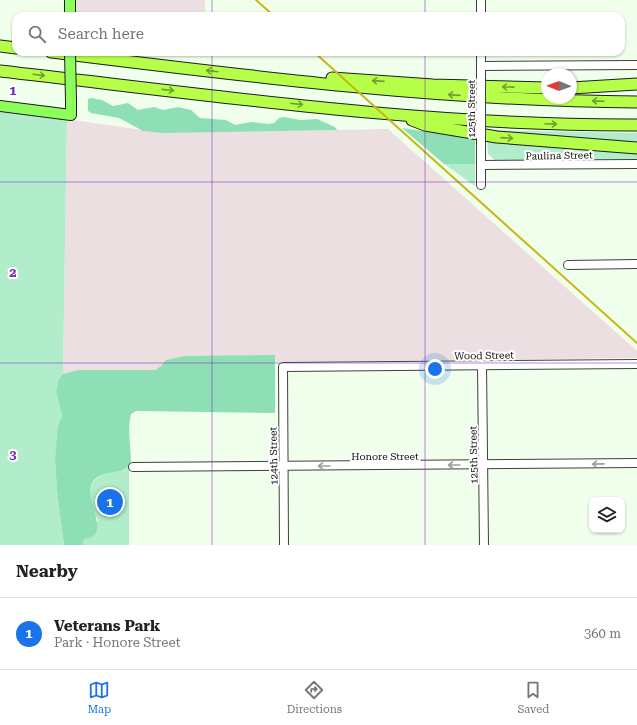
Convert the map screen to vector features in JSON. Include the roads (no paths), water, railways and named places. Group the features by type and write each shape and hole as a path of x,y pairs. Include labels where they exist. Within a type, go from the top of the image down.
{"highway":[{"path":"0,46 12,48"},
{"path":"84,56 374,90 556,100 637,102"},
{"path":"0,71 401,115 490,121 637,125"},
{"path":"251,76 319,77 433,85 541,88"},
{"path":"577,88 637,84"},
{"path":"401,115 425,125 497,137 637,148"}],"main road":[{"path":"70,0 70,12"},
{"path":"0,106 71,115 70,56"}],"street":[{"path":"481,0 481,12"},
{"name":"125th Street","path":"481,56 481,185"},
{"path":"481,66 637,65"},
{"name":"Paulina Street","path":"482,165 637,164"},
{"path":"568,265 637,264"},
{"name":"Wood Street","path":"283,367 637,364"},
{"name":"125th Street","path":"482,365 484,545"},
{"name":"124th Street","path":"283,367 284,545"},
{"name":"Honore Street","path":"133,467 637,463"}],"railway":[{"path":"256,0 270,12"},
{"path":"318,56 637,343"}],"place":[{"name":"Veterans Park","path":"110,502"}]}
